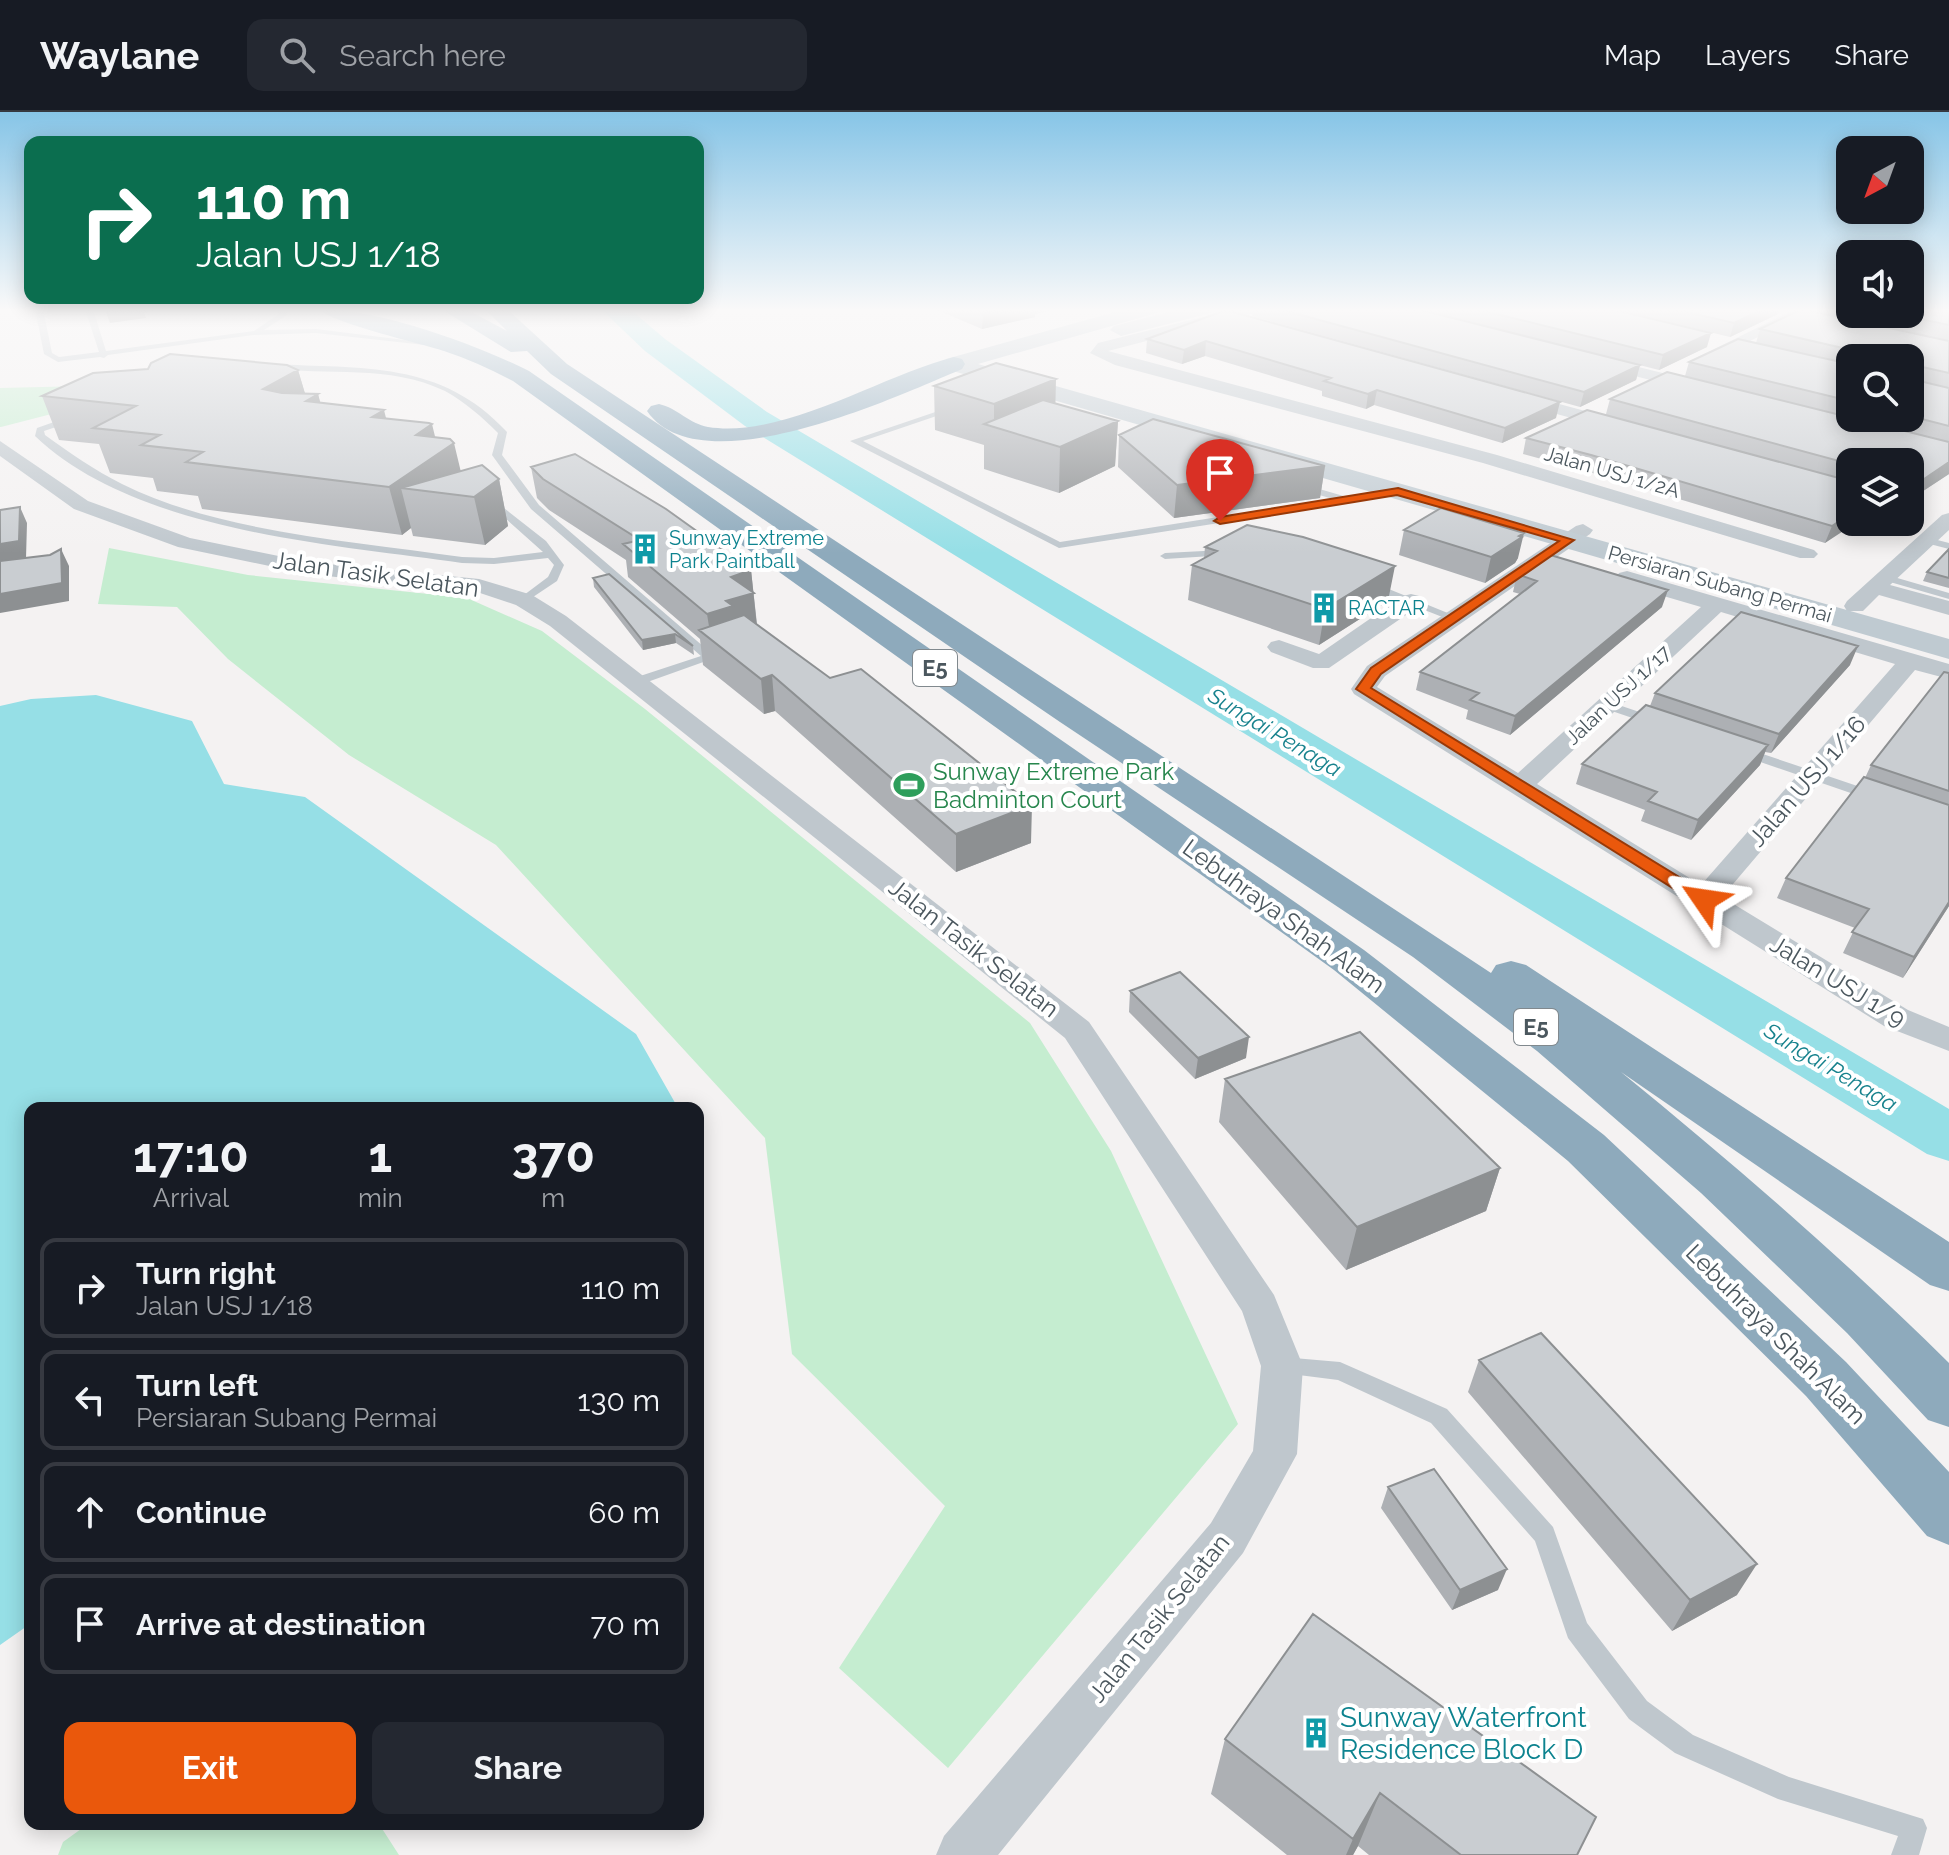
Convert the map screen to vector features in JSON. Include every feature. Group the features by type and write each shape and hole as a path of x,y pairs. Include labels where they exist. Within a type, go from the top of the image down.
{"highway":[{"name":"Lebuhraya Shah Alam","path":"538,390 1349,960 1586,1148 1826,1379 1949,1516"},
{"name":"Lebuhraya Shah Alam","path":"591,390 1072,715 1428,948 1553,1040 1719,1180 1867,1317 1949,1402"},
{"path":"628,390 687,430 711,435 754,432 804,419 882,390"},
{"path":"1072,715 1270,825 1408,907 1599,1032 1949,1270"}],"main road":[{"name":"Persiaran Subang Permai","path":"1050,390 1331,484 1398,492 1949,649"},
{"name":"Persiaran Subang Permai","path":"1079,390 1566,542 1873,591 1949,632"}],"street":[{"name":"Jalan USJ 1/2A","path":"1229,390 1490,459 1807,554"},
{"path":"1494,391 1643,433"},
{"path":"1557,428 1610,403"},
{"name":"Jalan Tasik Selatan","path":"0,447 81,505 185,543 308,568 479,586 524,600 558,621 1077,1030 1260,1306 1282,1366 1275,1454 1227,1538 963,1855"},
{"path":"1490,459 1517,447"},
{"path":"1873,591 1949,519"},
{"path":"1454,618 1566,542 1717,604 1949,672"},
{"path":"1873,591 1948,597"},
{"path":"1279,647 1321,663 1411,601"},
{"name":"Jalan USJ 1/17","path":"1519,786 1717,604"},
{"name":"Jalan USJ 1/9","path":"1454,618 1376,671 1363,689 1896,1018 1948,1037"},
{"name":"Jalan USJ 1/16","path":"1704,900 1910,661"}],"lane":[{"path":"453,390 503,432 497,455 535,507 709,657"},
{"path":"970,404 855,441 1059,545 1398,492"},
{"path":"78,417 40,430 40,436 81,466 192,513 266,530 462,560 494,561 551,554"},
{"path":"1292,484 1331,484 1347,500"},
{"path":"482,493 542,543 559,565 553,579 524,600"},
{"path":"1926,540 1949,546"},
{"path":"1165,556 1240,552"},
{"path":"1356,580 1454,618"},
{"path":"635,682 737,648"},
{"path":"1607,705 1666,725"},
{"path":"1725,745 1889,801"},
{"path":"1282,1366 1340,1371 1439,1416 1545,1535 1577,1630 1638,1710 1684,1744 1787,1790 1914,1828 1905,1855"}],"green space":[{"path":"0,390 143,390 1,427"},
{"path":"109,548 248,575 467,598 542,631 645,709 1030,1023 1111,1151 1238,1424 948,1768 839,1668 945,1506 792,1354 765,1138 496,845 349,755 228,659 177,607 98,604"},
{"path":"80,1830 383,1830 399,1855 58,1855 63,1842"}],"water":[{"path":"96,695 192,721 224,784 305,797 636,1034 675,1102 24,1102 24,1628 0,1645 0,706 31,699"}],"building":[{"path":"55,390 269,390 318,394 306,401 384,410 372,417 429,423 432,424 416,435 450,439 454,443 389,487 186,462 203,452 141,445 160,435 93,428 136,406 42,396"},
{"path":"948,390 1028,390 994,404"},
{"path":"1378,390 1518,390 1560,402 1505,428"},
{"path":"1628,390 1741,390 1836,414 1836,432 1909,432 1949,442 1949,462 1924,479 1924,448 1836,448 1836,460 1610,399"},
{"path":"1806,390 1836,390 1836,398"},
{"path":"1924,390 1949,390 1949,426 1924,420"},
{"path":"1043,400 1118,421 1060,447 984,424"},
{"path":"1587,410 1836,477 1836,523 1832,526 1526,438"},
{"path":"1153,419 1325,466 1177,485 1119,435"},
{"path":"575,454 666,509 751,570 731,577 754,593 726,601 733,606 707,614 623,544 640,540 543,479 531,467"},
{"path":"482,465 499,479 474,497 401,488"},
{"path":"20,507 19,541 0,544 0,510"},
{"path":"1441,508 1524,533 1491,557 1404,530"},
{"path":"1247,525 1303,537 1395,566 1325,609 1192,565 1217,551 1205,547"},
{"path":"61,549 62,583 0,594 0,561 50,555"},
{"path":"1949,549 1949,578 1927,572"},
{"path":"1547,554 1668,590 1515,716 1470,700 1479,693 1420,672 1537,581 1517,574"},
{"path":"609,574 693,646 675,634 642,640 593,578"},
{"path":"1741,612 1858,646 1779,734 1655,693"},
{"path":"744,615 830,678 861,669 1032,805 956,834 772,675 761,679 699,630"},
{"path":"1944,672 1949,673 1949,791 1871,765"},
{"path":"1646,705 1768,745 1698,820 1648,801 1657,792 1582,764"},
{"path":"1864,777 1949,805 1949,902 1914,957 1852,932 1869,909 1786,878"},
{"path":"1180,972 1249,1037 1198,1058 1130,991"},
{"path":"1360,1032 1500,1168 1357,1227 1225,1079"},
{"path":"1541,1333 1757,1564 1690,1600 1479,1360"},
{"path":"1434,1469 1507,1569 1460,1590 1388,1487"},
{"path":"1313,1614 1596,1817 1577,1855 1461,1855 1380,1793 1353,1839 1225,1739"}],"waterway":[{"name":"Sungai Penaga","path":"717,390 756,419 1949,1138"}],"place":[{"name":"Sunway Extreme Park Paintball","path":"645,549"},
{"name":"RACTAR","path":"1324,608"},
{"name":"Sunway Extreme Park Badminton Court","path":"909,785"},
{"name":"Sunway Waterfront Residence Block D","path":"1316,1733"}],"route":[{"path":"1220,521 1398,492 1568,540 1376,671 1363,689 1704,900"}]}
